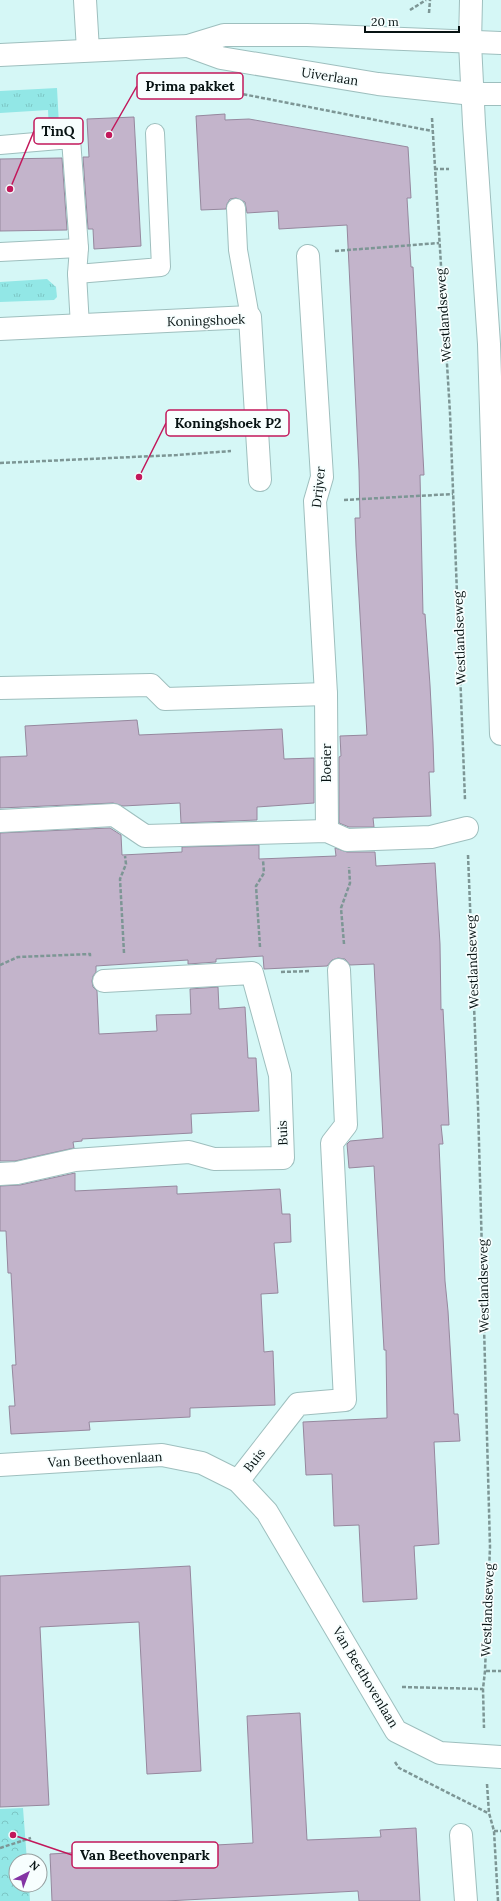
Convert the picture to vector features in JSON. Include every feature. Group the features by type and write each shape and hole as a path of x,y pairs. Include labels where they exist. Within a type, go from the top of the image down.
{"street":[{"path":"85,0 88,50"},
{"path":"471,0 470,43 476,168 489,344 501,734"},
{"name":"Uiverlaan","path":"0,55 188,46 224,35 308,35 470,43 501,43"},
{"name":"Uiverlaan","path":"188,46 222,58 378,84 473,94 501,94"},
{"name":"Drijver","path":"308,256 322,477 315,501 326,694"},
{"name":"Koningshoek","path":"0,329 250,317 260,480"},
{"path":"0,688 151,685 165,700 326,694"},
{"name":"Boeier","path":"326,694 327,831"},
{"path":"0,821 114,816 145,836 327,831 347,840 431,837 467,828"},
{"name":"Buis","path":"238,1481 298,1404 345,1400 332,1143 346,1125 339,970"},
{"path":"104,981 252,973"},
{"name":"Buis","path":"0,1174 17,1173 75,1160 190,1152 214,1159 283,1158 280,1075 252,973"},
{"name":"Van Beethovenlaan","path":"0,1464 162,1454 202,1463 238,1481 267,1512 396,1731 440,1753 493,1756"},
{"path":"461,1835 466,1901"}],"lane":[{"path":"77,274 161,267 155,133"},
{"path":"0,145 70,139 79,248 77,274 80,326"},
{"path":"236,208 238,250 250,317"},
{"path":"0,252 79,248"}],"path":[{"name":"Westlandseweg","path":"152,75 166,80 432,131 453,494 478,1106 490,1547 486,1671 483,1690 493,1756"},
{"path":"308,256 307,253 439,243"},
{"path":"0,463 177,455 258,449"},
{"path":"315,501 453,494"},
{"path":"124,822 126,864 120,880 126,980"},
{"path":"262,833 264,873 256,886 260,957 252,973 347,970 341,908 350,883 347,840"},
{"path":"0,965 18,957 90,954 92,981 104,981"},
{"path":"486,1671 501,1671"},
{"name":"Van Beethovenlaan","path":"400,1687 483,1690"},
{"path":"488,1813 494,1831 498,1901"},
{"path":"494,1831 501,1831"},
{"path":"0,1848 8,1847 32,1838"}],"green space":[{"path":"57,88 59,125 57,130 49,131 48,110 0,113 0,91"},
{"path":"47,279 56,287 57,297 54,300 0,302 0,282"},
{"path":"23,1808 26,1853 8,1853 8,1893 30,1893 30,1901 0,1901 0,1809"}],"building":[{"path":"225,114 225,120 249,119 408,147 411,198 407,198 411,267 413,267 424,475 420,475 423,614 425,614 430,685 434,772 429,772 431,816 373,818 374,827 349,827 339,823 339,757 341,756 340,736 367,735 356,546 355,518 360,518 359,471 347,225 279,229 278,211 247,213 245,202 236,198 230,199 226,209 201,210 196,116"},
{"path":"134,117 141,246 94,249 93,229 88,229 83,157 89,157 87,119"},
{"path":"62,158 67,230 0,231 0,159"},
{"path":"137,720 139,735 282,729 284,759 314,758 314,803 257,807 257,820 181,823 180,803 123,806 113,803 0,808 0,757 27,756 25,726"},
{"path":"110,828 121,835 122,855 182,852 182,847 259,845 259,859 336,856 335,848 347,852 375,852 376,866 435,863 440,944 441,1010 443,1009 449,1125 441,1125 443,1144 439,1144 445,1281 454,1414 458,1414 460,1441 434,1442 439,1544 414,1546 417,1599 363,1602 359,1525 334,1526 332,1474 306,1475 303,1422 387,1418 386,1350 384,1350 374,1166 349,1168 347,1144 350,1141 383,1138 374,964 350,965 345,959 338,958 332,960 327,966 264,969 263,956 216,959 216,962 188,964 188,960 96,966 96,972 92,981 93,987 97,991 99,1034 157,1031 156,1015 191,1014 190,989 218,987 219,1009 245,1007 248,1058 256,1058 259,1111 191,1114 192,1133 82,1139 82,1141 73,1142 74,1148 15,1161 0,1161 0,833"},
{"path":"75,1173 75,1191 177,1186 177,1194 280,1189 282,1214 290,1214 291,1242 274,1243 278,1293 261,1294 264,1352 273,1351 275,1405 190,1408 190,1417 89,1422 90,1430 11,1434 9,1406 15,1406 12,1365 16,1365 11,1273 8,1273 6,1231 0,1231 0,1186 20,1185"},
{"path":"190,1566 201,1771 147,1774 139,1622 40,1627 49,1805 0,1807 0,1576"},
{"path":"300,1713 307,1840 381,1837 380,1830 416,1828 420,1901 359,1901 358,1891 166,1901 52,1901 50,1854 253,1843 247,1716"}],"place":[{"name":"Prima pakket","path":"109,135"},
{"name":"TinQ","path":"10,189"},
{"name":"Koningshoek P2","path":"139,477"},
{"name":"Van Beethovenpark","path":"13,1835"}]}
